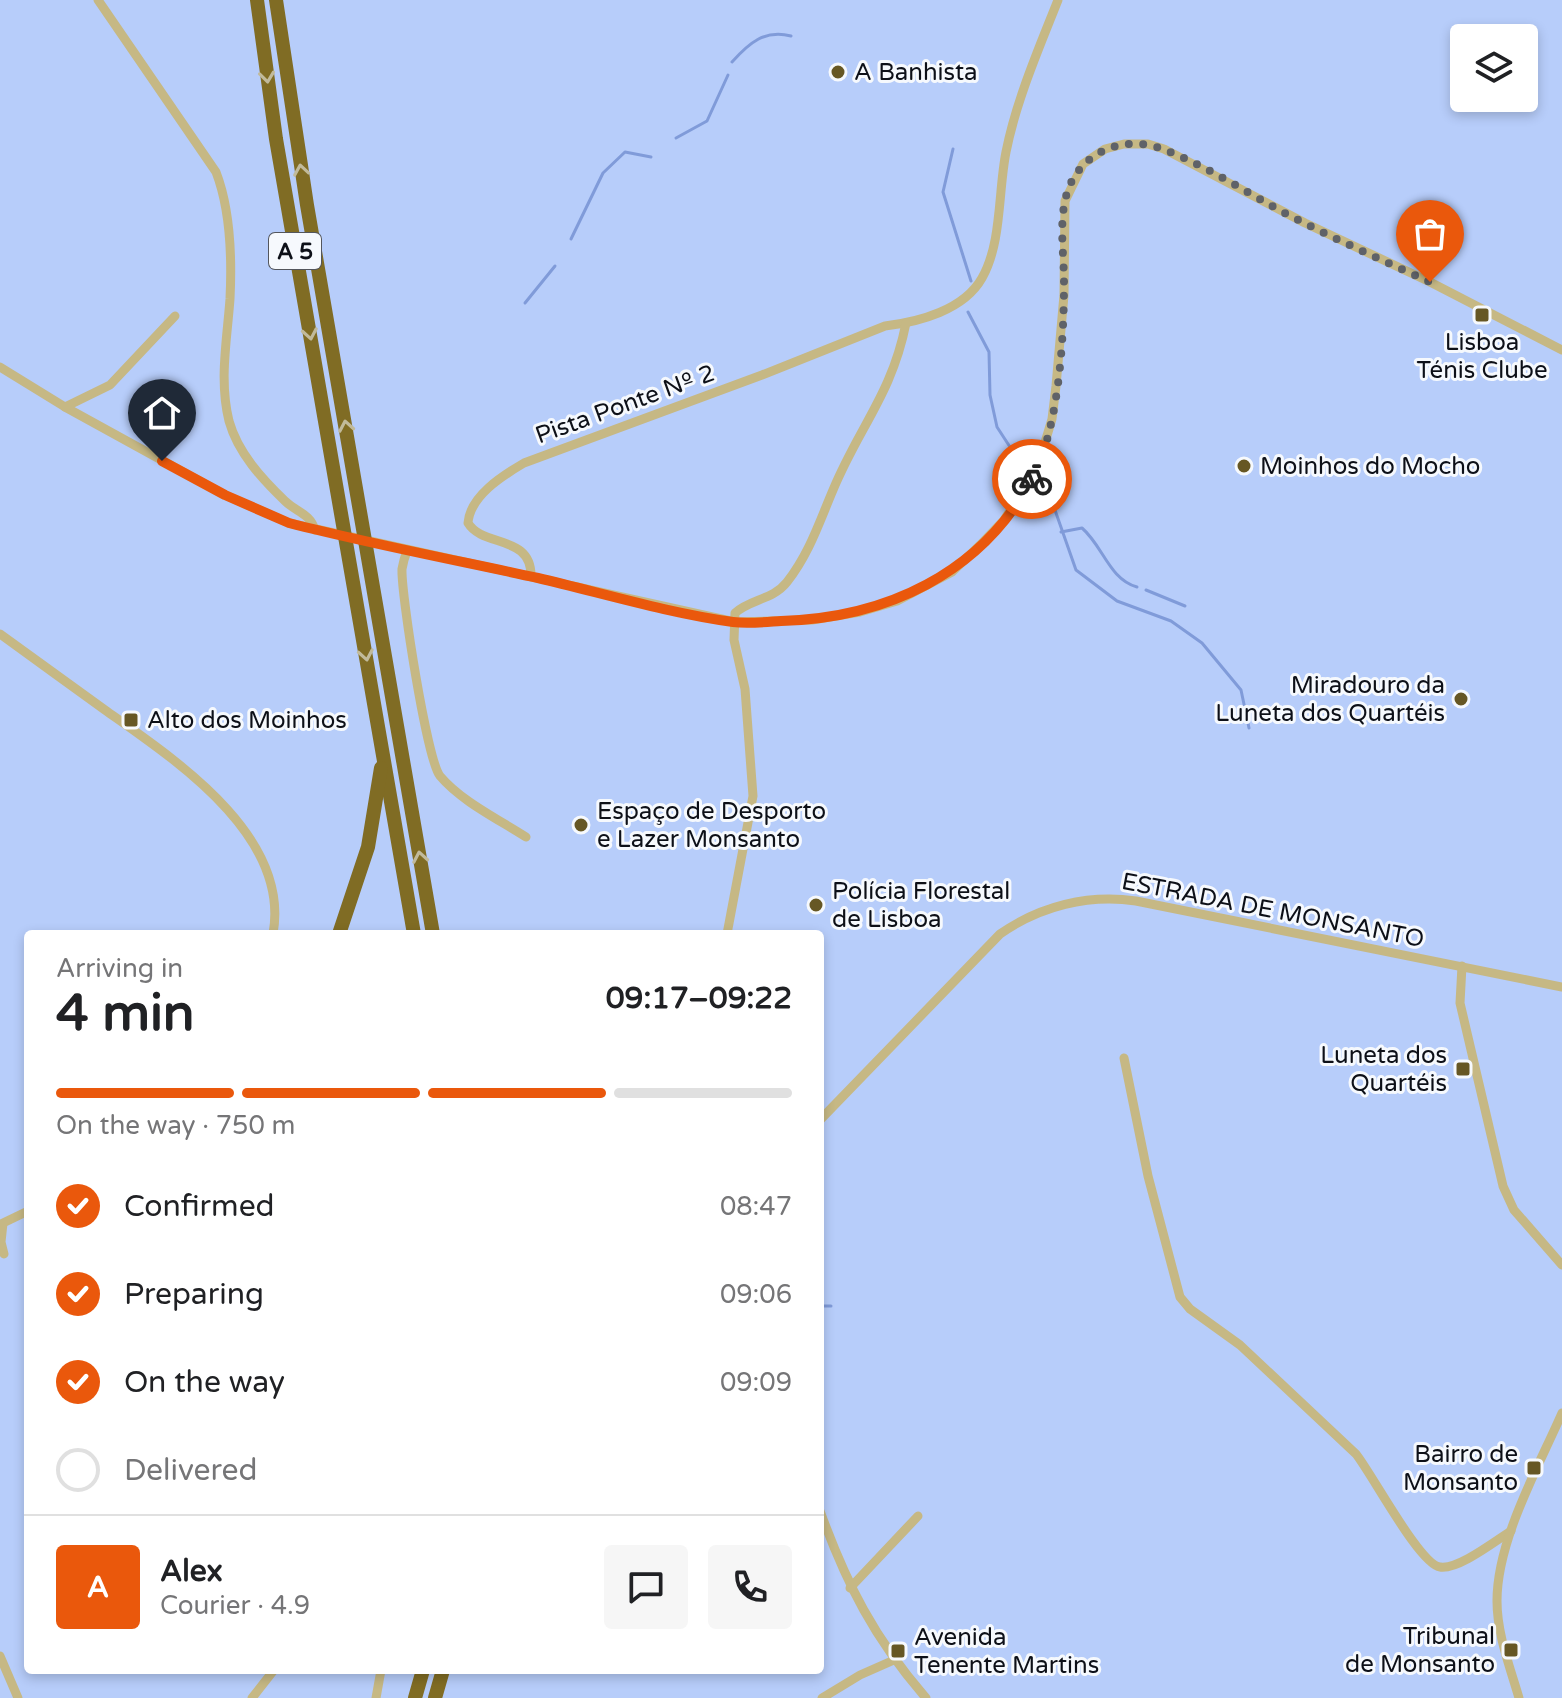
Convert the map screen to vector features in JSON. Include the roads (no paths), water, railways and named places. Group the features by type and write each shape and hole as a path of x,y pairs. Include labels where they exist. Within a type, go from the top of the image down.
{"highway":[{"name":"A 5","path":"257,0 276,139 413,930"},
{"name":"A 5","path":"276,0 307,205 432,930"},
{"path":"340,930 368,847 383,755"},
{"path":"415,1698 422,1674"},
{"path":"435,1698 442,1674"}],"street":[{"path":"98,0 216,172 226,196 230,296 224,383 229,422 254,468 286,502 310,518 315,530"},
{"path":"728,930 753,796 745,689 735,648 735,622 740,609 768,598 785,584 809,547 821,526 832,490 889,385 906,323 963,299 981,280 991,256 1007,149 1058,0"},
{"path":"0,367 65,407 247,506 315,530 735,622 812,620 897,601 952,572 1004,520 1037,469 1052,419 1064,295 1064,210 1068,191 1083,164 1113,147 1135,143 1164,149 1562,350"},
{"path":"65,407 110,385 175,316"},
{"name":"Pista Ponte Nº 2","path":"531,577 531,567 512,543 472,529 468,523 468,515 481,496 508,472 524,463 885,326 906,323"},
{"path":"407,551 402,568 429,753 437,771 482,809 526,837"},
{"path":"0,634 168,755 208,789 241,827 271,880 275,903 273,930"},
{"name":"ESTRADA DE MONSANTO","path":"824,1116 1000,934 1033,915 1090,899 1131,900 1562,987"},
{"path":"1462,966 1460,1003 1503,1186 1514,1210 1562,1265"},
{"path":"1124,1058 1148,1176 1171,1255 1174,1284 1185,1304 1240,1345 1356,1454 1372,1474 1387,1505 1399,1516 1414,1547 1429,1563 1444,1568 1471,1557 1511,1531"},
{"path":"4,1254 2,1221 24,1213"},
{"path":"1519,1698 1505,1652 1497,1601 1501,1568 1511,1531 1562,1413"},
{"path":"850,1588 918,1516"},
{"path":"824,1521 850,1588 894,1660 926,1698"},
{"path":"0,1656 18,1698"},
{"path":"822,1698 860,1675 894,1660"},
{"path":"252,1698 271,1674"},
{"path":"376,1698 380,1674"}],"waterway":[{"path":"732,62 758,39 773,34 791,36"},
{"path":"676,138 707,121 728,75"},
{"path":"953,149 943,192 971,281"},
{"path":"571,239 603,173 625,152 651,157"},
{"path":"525,303 555,266"},
{"path":"968,312 989,352 990,395 997,427 1025,470"},
{"path":"1049,493 1076,570 1117,601 1171,621 1202,643 1241,690 1249,728"},
{"path":"1061,532 1082,528 1113,570 1127,583 1137,587"},
{"path":"1146,590 1185,606"},
{"path":"824,1306 831,1306"}],"place":[{"name":"A Banhista","path":"838,72"},
{"name":"Lisboa Ténis Clube","path":"1482,315"},
{"name":"Moinhos do Mocho","path":"1244,466"},
{"name":"Miradouro da Luneta dos Quartéis","path":"1461,699"},
{"name":"Alto dos Moinhos","path":"131,720"},
{"name":"Espaço de Desporto e Lazer Monsanto","path":"581,825"},
{"name":"Polícia Florestal de Lisboa","path":"816,905"},
{"name":"Luneta dos Quartéis","path":"1463,1069"},
{"name":"Bairro de Monsanto","path":"1534,1468"},
{"name":"Tribunal de Monsanto","path":"1511,1650"},
{"name":"Avenida Tenente Martins","path":"898,1651"}]}
